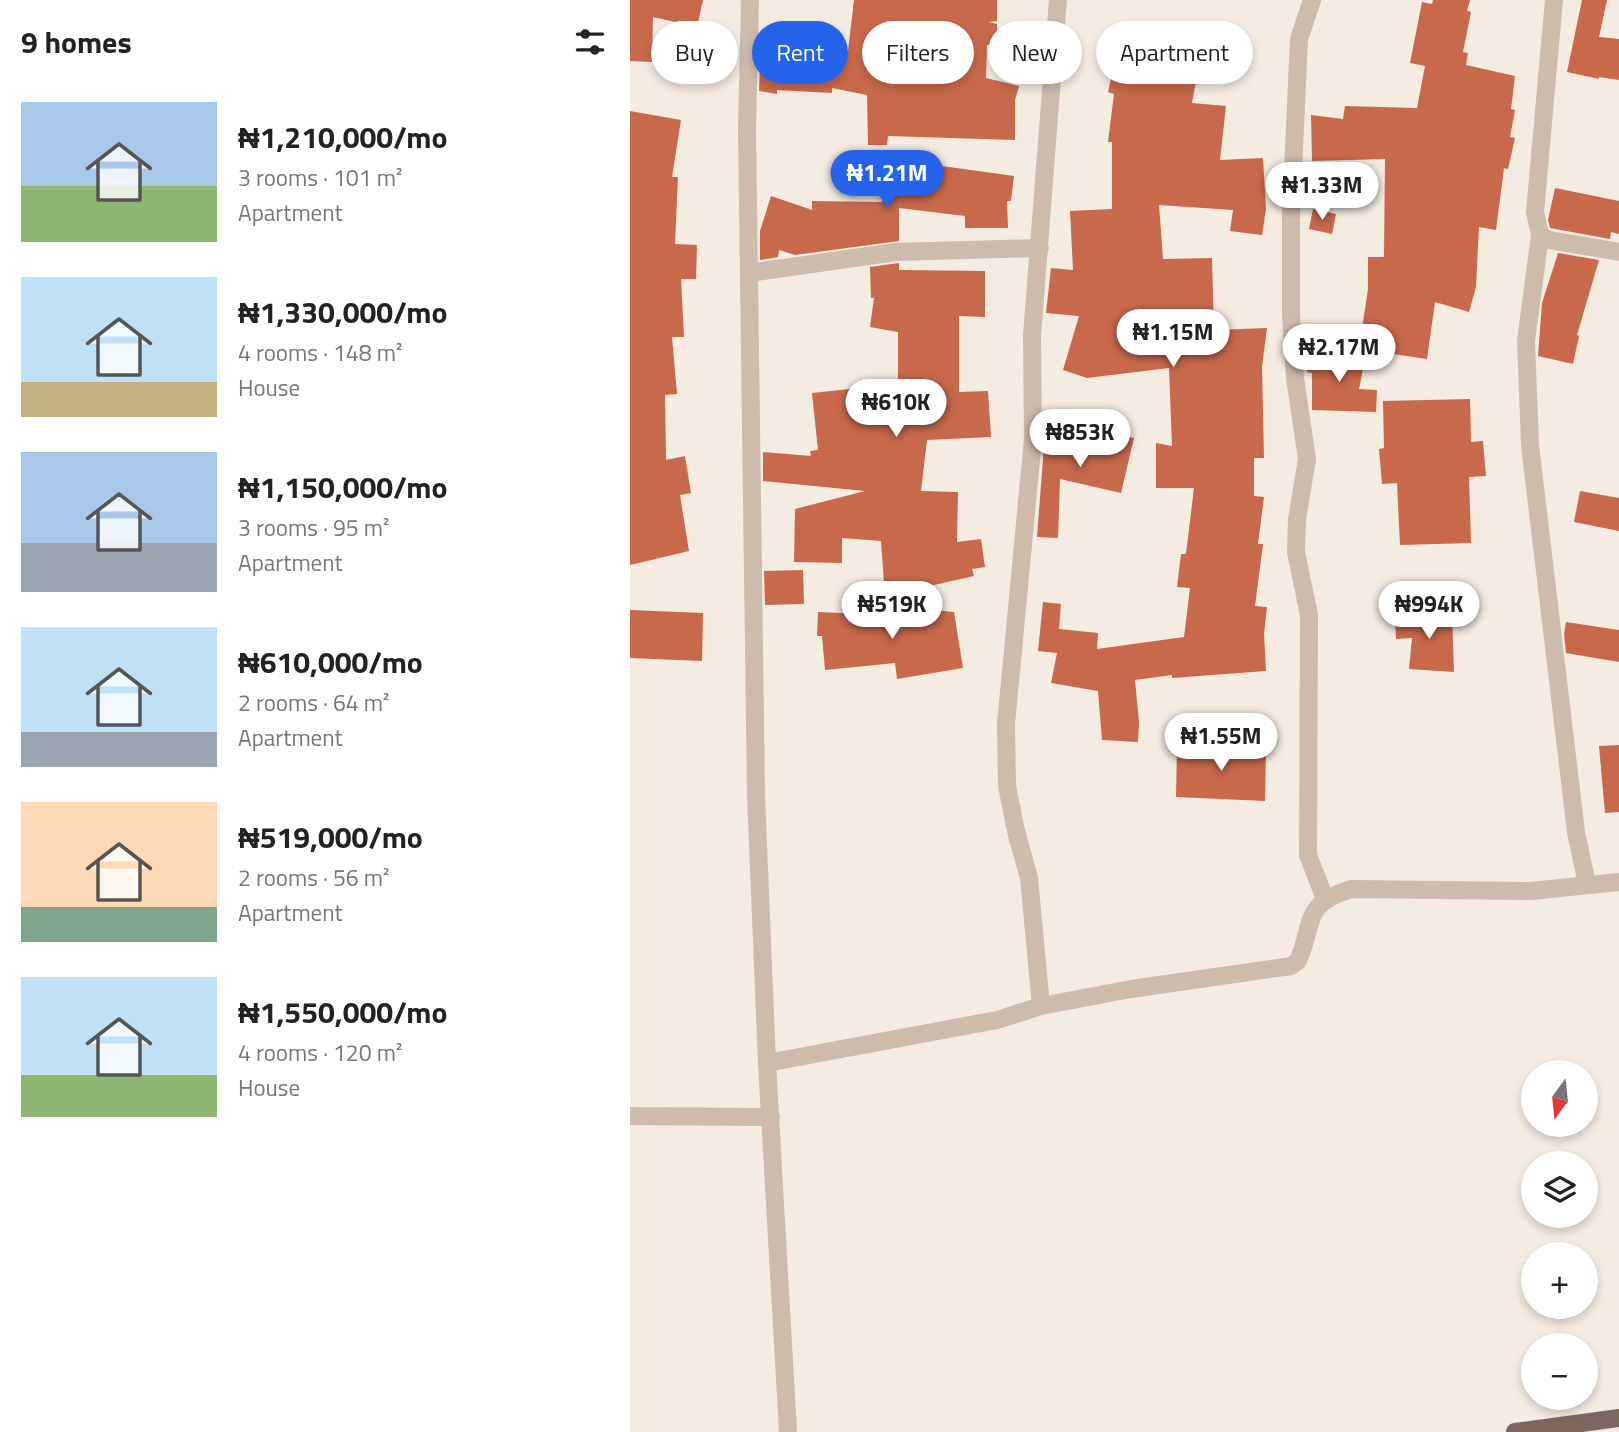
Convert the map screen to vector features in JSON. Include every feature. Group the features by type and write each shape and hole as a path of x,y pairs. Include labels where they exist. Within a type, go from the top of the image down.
{"main road":[{"path":"1515,1432 1619,1418"}],"street":[{"path":"750,0 749,273 756,795 767,1063 788,1432"},
{"path":"1041,1006 1029,878 1007,786 1006,724 1033,439 1032,336 1058,0"},
{"path":"1312,0 1299,39 1291,216 1291,315 1295,378 1307,459 1297,519 1296,552 1309,614 1308,855 1325,899"},
{"path":"1554,0 1535,212 1540,236 1526,341 1530,445 1576,832 1587,884"},
{"path":"1540,236 1619,253"},
{"path":"749,273 896,252 1040,247"},
{"path":"767,1063 997,1020 1041,1006 1131,989 1291,966 1298,961 1311,918 1325,899 1351,889 1531,891 1619,882"},
{"path":"630,1116 771,1117"}],"building":[{"path":"630,0 703,0 698,21 671,21 653,17 651,62 630,61"},
{"path":"854,0 997,0 997,21 988,21 986,78 988,84 1019,86 1015,100 1015,140 888,136 887,145 868,145 867,95 832,88 832,93 777,90 777,94 759,91 759,84 848,84 848,51"},
{"path":"1433,0 1470,0 1467,11 1471,12 1463,52 1468,53 1466,65 1515,76 1511,109 1515,110 1510,137 1515,138 1508,169 1504,168 1496,230 1479,227 1476,287 1469,312 1435,302 1427,359 1359,349 1368,289 1368,257 1384,257 1385,159 1312,161 1311,115 1343,119 1345,106 1417,108 1425,66 1410,63 1422,2 1432,4"},
{"path":"1582,0 1607,0 1599,37 1619,39 1619,80 1567,72"},
{"path":"1110,84 1196,84 1192,103 1226,106 1220,160 1263,158 1266,209 1262,235 1230,231 1233,210 1159,205 1163,259 1212,258 1214,330 1267,328 1262,367 1264,458 1254,458 1254,496 1264,497 1258,544 1263,544 1255,606 1267,607 1264,634 1266,671 1172,678 1172,675 1135,680 1138,742 1102,740 1098,691 1051,683 1057,653 1038,651 1043,602 1061,604 1059,629 1098,633 1097,649 1184,637 1190,588 1177,587 1181,554 1186,554 1194,488 1156,488 1156,443 1172,446 1169,368 1087,378 1063,370 1079,316 1046,313 1051,268 1073,270 1070,211 1112,209 1112,142 1108,142 1114,94 1108,92"},
{"path":"630,111 681,120 672,177 678,177 675,244 697,245 696,279 681,279 684,337 672,337 677,394 665,395 666,460 685,456 691,493 680,495 689,551 630,565"},
{"path":"891,159 1014,176 1011,201 1007,201 1008,228 965,228 965,216 899,208 899,241 795,255 779,250 778,257 760,260 760,231 771,196 812,210 812,201 882,202"},
{"path":"1555,188 1619,201 1619,234 1611,232 1610,239 1550,228 1548,220"},
{"path":"1313,209 1336,214 1332,234 1309,229"},
{"path":"1558,253 1599,260 1577,335 1579,336 1573,364 1538,356 1542,303"},
{"path":"899,263 899,270 985,271 985,317 959,316 959,392 988,391 991,437 927,440 921,491 958,492 957,542 981,539 985,567 972,569 974,576 885,596 881,541 842,538 842,563 794,562 795,509 865,491 763,481 763,452 811,456 810,451 818,450 812,393 859,388 860,398 898,396 898,332 870,327 874,298 871,298 870,267"},
{"path":"1312,349 1365,360 1359,389 1377,390 1376,412 1312,410 1312,373 1307,372"},
{"path":"1470,399 1471,442 1483,441 1486,476 1469,477 1471,543 1400,545 1397,483 1382,484 1379,449 1384,448 1383,401"},
{"path":"1086,426 1134,438 1121,493 1060,479 1058,538 1037,537 1044,446 1048,429 1083,438"},
{"path":"1580,491 1619,498 1619,531 1574,522"},
{"path":"803,570 804,604 765,605 764,571"},
{"path":"886,606 954,612 963,668 897,679 895,663 825,670 822,636 817,636 818,612 887,615"},
{"path":"630,610 703,613 702,661 630,658"},
{"path":"1452,614 1454,672 1409,669 1412,638 1396,639 1395,618"},
{"path":"1566,622 1619,630 1619,662 1566,653"},
{"path":"1177,745 1266,749 1265,801 1176,797"},
{"path":"1619,745 1619,812 1605,813 1599,746"}]}
